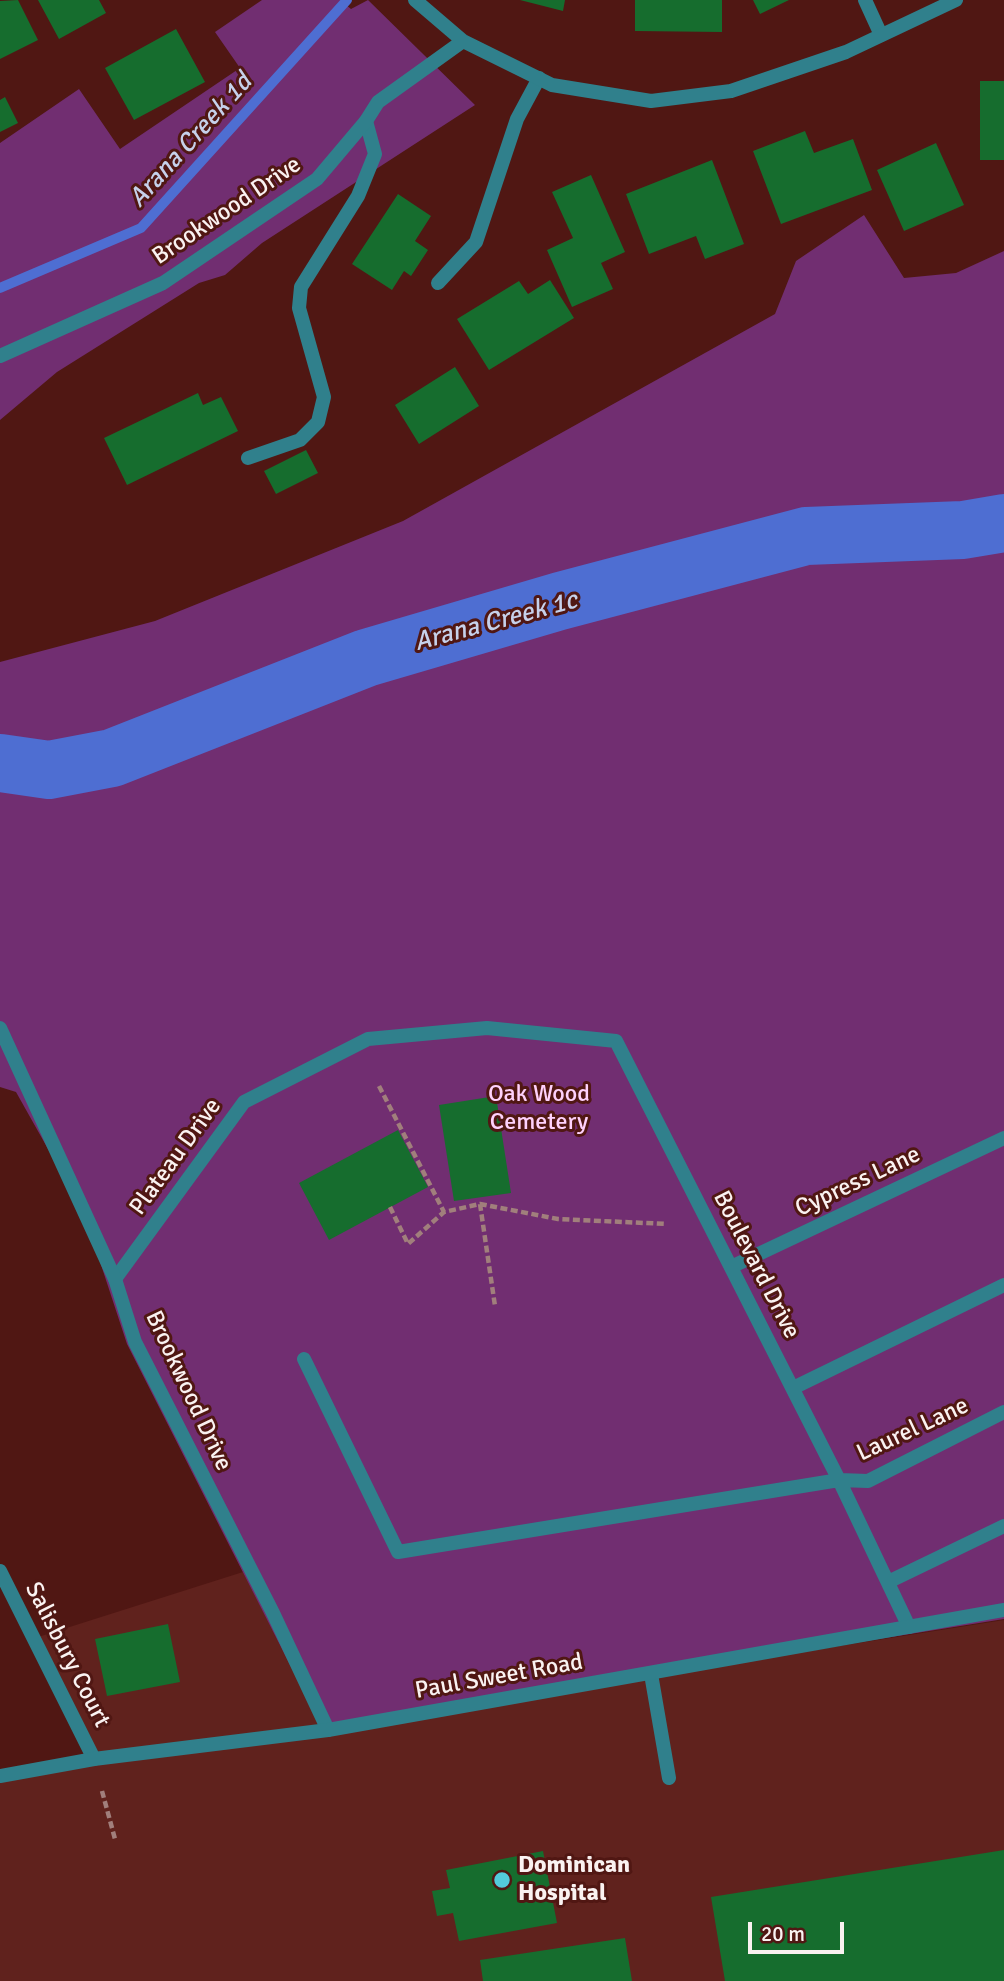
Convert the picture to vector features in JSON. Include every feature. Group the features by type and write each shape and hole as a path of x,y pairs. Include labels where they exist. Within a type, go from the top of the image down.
{"street":[{"path":"415,0 463,41 552,85 651,101 731,91 846,52 956,0"},
{"path":"865,0 881,35"},
{"name":"Brookwood Drive","path":"0,356 163,283 317,179 366,121 378,102 463,41"},
{"path":"438,284 476,242 517,119 539,78"},
{"path":"248,458 300,440 318,422 324,397 299,308 301,287 358,196 375,154 366,121"},
{"name":"Brookwood Drive","path":"0,1028 115,1279 135,1342 273,1614 328,1730"},
{"name":"Plateau Drive","path":"115,1279 244,1101 368,1040 487,1028"},
{"name":"Boulevard Drive","path":"487,1028 616,1041 793,1388 909,1627"},
{"name":"Cypress Lane","path":"731,1267 1004,1138"},
{"path":"793,1388 1004,1285"},
{"name":"Laurel Lane","path":"304,1359 398,1552 839,1480 868,1481 1004,1412"},
{"path":"888,1582 1004,1525"},
{"name":"Salisbury Court","path":"0,1571 94,1759"},
{"name":"Paul Sweet Road","path":"0,1776 94,1759 328,1730 1004,1610"},
{"path":"651,1674 669,1778"}],"path":[{"path":"379,1086 444,1212"},
{"path":"480,1204 495,1306"},
{"path":"390,1207 408,1244 444,1212 480,1204 558,1219 667,1224"},
{"path":"102,1791 115,1839"}],"shaded area":[{"name":"Dominican Hospital","path":"243,1572 322,1728 1004,1620 1004,1981 0,1981 0,1779 97,1763 35,1638"}],"green space":[{"path":"262,0 340,0 351,9 368,0 475,105 262,243 225,275 199,283 57,372 0,420 0,143 79,89 120,149 240,68 215,32"},
{"name":"Oak Wood Cemetery","path":"864,215 904,278 956,273 1004,251 1004,1619 322,1728 127,1344 84,1213 16,1092 0,1087 0,662 155,621 403,521 775,314 796,261"}],"building":[{"path":"18,0 38,40 0,59 0,1"},
{"path":"38,0 99,0 106,13 59,39"},
{"path":"520,0 565,0 563,11"},
{"path":"635,0 722,0 722,32 635,31"},
{"path":"753,0 789,0 760,14"},
{"path":"176,29 205,82 134,120 105,68"},
{"path":"980,81 1004,81 1004,160 980,160"},
{"path":"5,97 18,123 0,132 0,100"},
{"path":"805,131 814,153 853,139 872,190 781,224 753,151"},
{"path":"936,143 964,205 904,231 877,170"},
{"path":"712,160 744,244 705,259 696,236 649,254 626,194"},
{"path":"591,175 625,252 601,263 613,289 572,307 547,250 573,238 552,192"},
{"path":"398,194 431,216 415,241 428,250 411,276 404,271 392,290 352,264"},
{"path":"550,280 574,318 489,370 457,319 519,281 528,294"},
{"path":"455,367 479,406 419,444 395,405"},
{"path":"198,393 203,405 221,397 238,431 127,485 104,438"},
{"path":"306,450 318,473 276,494 264,471"},
{"path":"496,1096 511,1193 454,1201 439,1105"},
{"path":"398,1130 428,1187 329,1240 299,1183"},
{"path":"168,1624 180,1682 107,1696 95,1639"},
{"path":"1004,1850 1004,1981 725,1981 711,1897"},
{"path":"543,1851 557,1923 459,1941 453,1913 437,1916 432,1891 450,1888 446,1870"},
{"name":"Dominican Hospital","path":"625,1938 632,1981 483,1981 480,1960"}],"waterway":[{"name":"Arana Creek 1d","path":"0,288 141,228 347,0"},
{"name":"Arana Creek 1c","path":"0,763 49,770 112,758 366,658 560,601 806,536 963,530 1004,523"}],"place":[{"name":"Dominican Hospital","path":"502,1880"}]}
